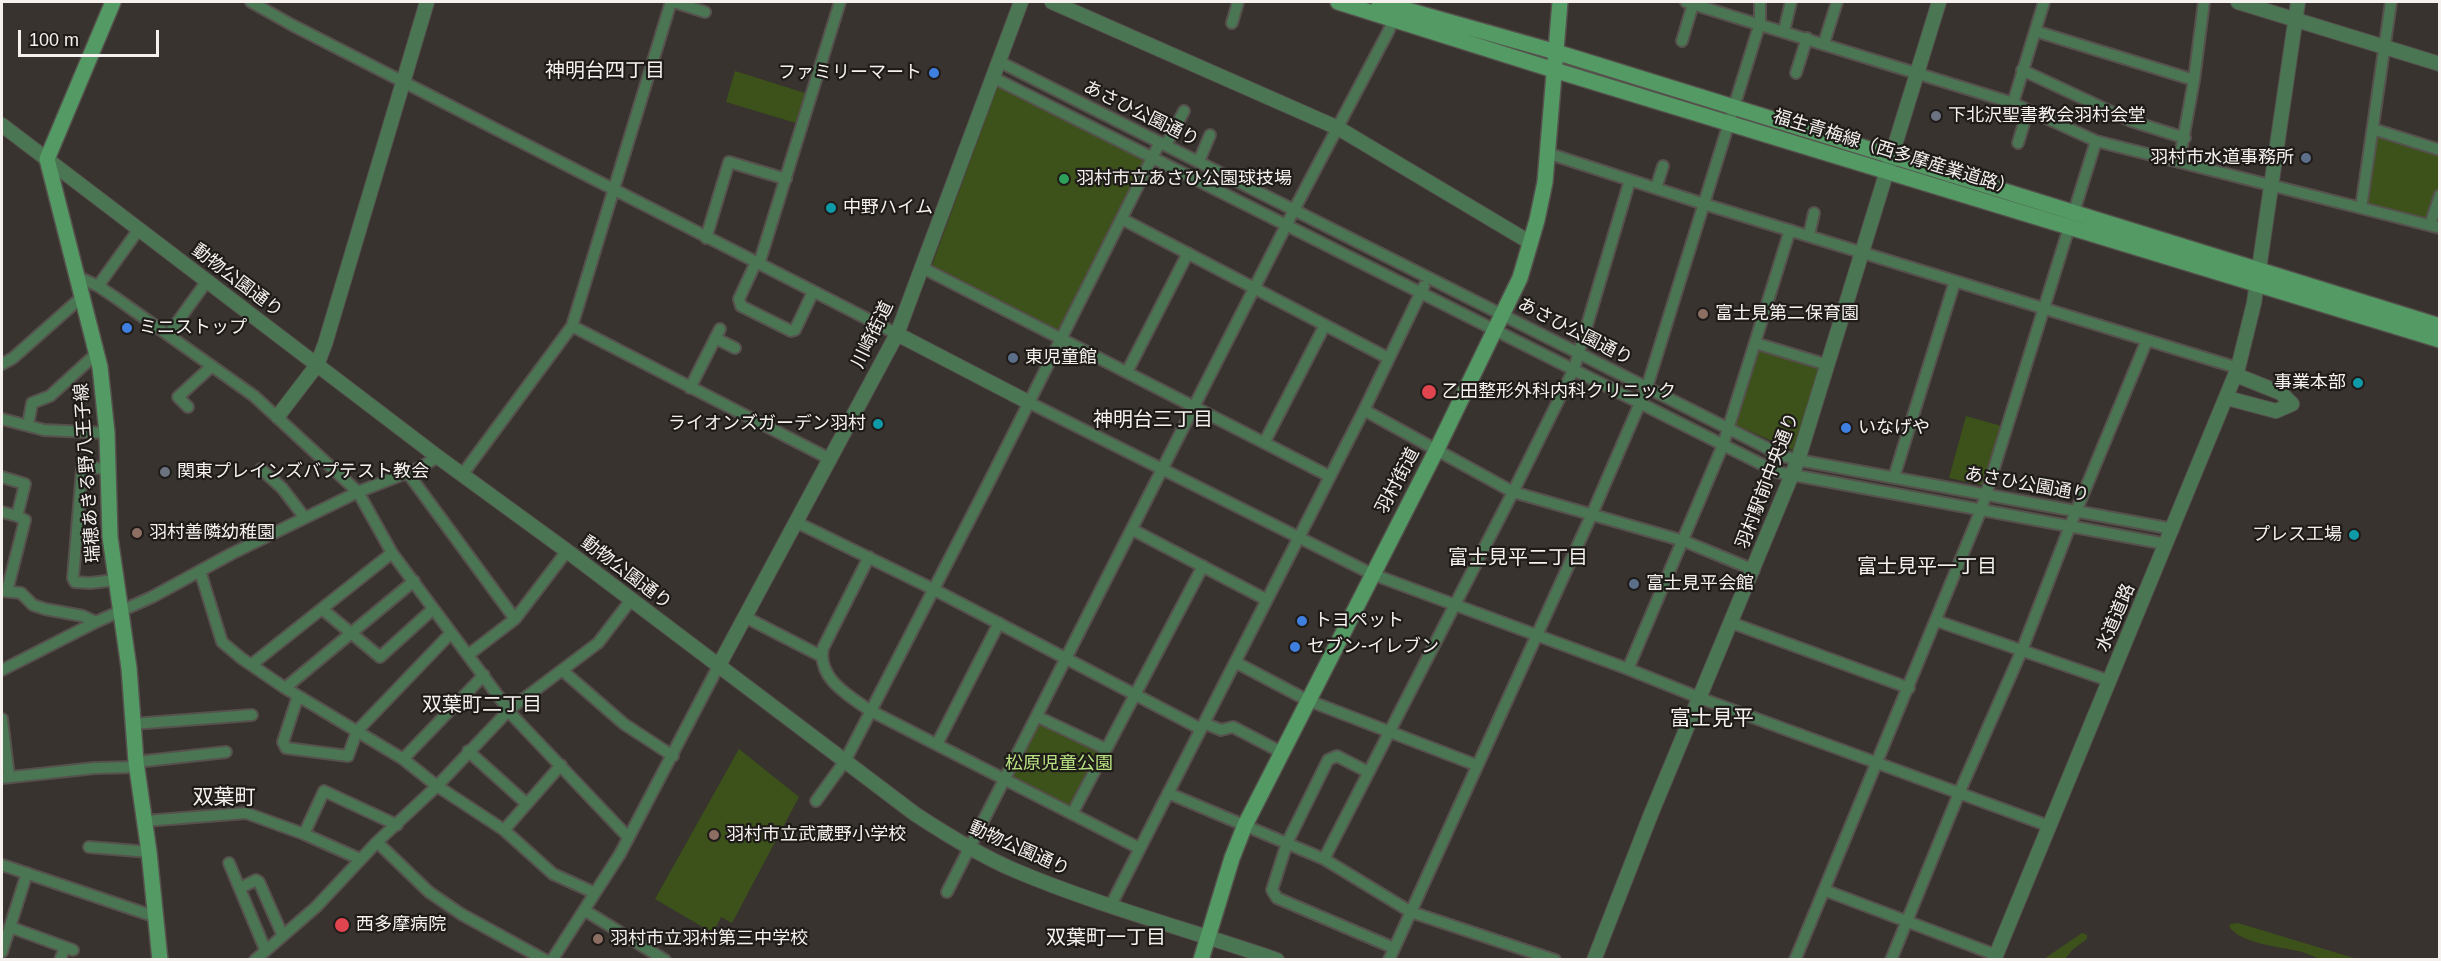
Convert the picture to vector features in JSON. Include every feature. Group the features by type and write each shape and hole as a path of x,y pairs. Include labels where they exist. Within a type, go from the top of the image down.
{"main road":[{"path":"47,159 113,2"},
{"name":"福生青梅線（西多摩産業道路）","path":"1338,2 1397,9 1556,52 1731,116"},
{"name":"福生青梅線（西多摩産業道路）","path":"1379,2 1554,70 1731,116 1889,164 2257,278 2439,340"},
{"name":"羽村街道","path":"1201,960 1232,858 1245,825 1437,449 1520,278 1531,243 1545,182 1560,2"},
{"name":"瑞穂あきる野八王子線","path":"47,159 97,353 107,433 110,537 129,668 136,764 149,852 160,960"},
{"name":"福生青梅線（西多摩産業道路）","path":"2257,278 2439,326"}],"street":[{"path":"251,2 706,238 1372,574 2049,826"},
{"path":"278,416 317,365 427,2"},
{"path":"462,475 572,326 612,189 673,2 705,12"},
{"path":"813,292 795,330 791,331 741,306 739,299 758,263 840,2"},
{"name":"川崎街道","path":"718,667 897,334 1021,2"},
{"path":"1052,2 1338,128 1531,243"},
{"path":"1232,23 1238,2"},
{"path":"1682,41 1690,2 2013,103 2096,141 2435,226 2439,195"},
{"path":"1389,960 1641,403 1760,23 1760,2"},
{"path":"1784,31 1791,2"},
{"path":"1824,43 1837,2"},
{"name":"羽村駅前中央通り","path":"1594,960 1798,460 1939,2"},
{"path":"2013,103 2044,2"},
{"path":"2179,162 2185,138 2204,2"},
{"path":"2238,2 2439,64"},
{"name":"水道道路","path":"1995,957 2237,372 2248,331 2257,278 2298,2"},
{"path":"2361,208 2391,2"},
{"path":"947,892 1397,9"},
{"path":"2035,31 2194,80"},
{"path":"1796,73 1807,38"},
{"name":"あさひ公園通り","path":"998,61 1783,456 2173,529"},
{"path":"2022,70 2131,121 2185,138"},
{"name":"あさひ公園通り","path":"992,77 1777,471 2166,544"},
{"path":"2018,143 2028,110"},
{"path":"816,801 845,761 1152,157 1184,111"},
{"name":"動物公園通り","path":"2,125 438,457 567,551 915,814 970,848 1013,870 1277,960"},
{"path":"2373,129 2439,150"},
{"path":"1199,161 1210,135"},
{"path":"1795,960 1982,510 2096,141"},
{"path":"1547,153 1704,204 2147,340 2237,372 2281,393 2292,404 2276,411 2227,398"},
{"path":"706,238 729,162 786,179"},
{"path":"1656,188 1663,166"},
{"path":"1324,859 1574,369 1630,180"},
{"path":"1809,235 1814,213"},
{"path":"1122,219 1388,358"},
{"path":"2,364 13,358 84,297 100,287 139,229"},
{"path":"1628,669 1723,445 1790,230"},
{"path":"1126,372 1188,253"},
{"path":"923,268 1329,476"},
{"path":"78,277 100,287 168,334 278,416 358,492 392,553 513,716 628,837"},
{"path":"1112,905 1364,410 1428,278"},
{"path":"168,334 207,281"},
{"path":"1894,477 1955,281"},
{"path":"1264,443 1325,325"},
{"path":"572,326 830,459"},
{"path":"690,388 717,333 735,348"},
{"path":"1891,960 1959,792 2022,650 2070,526 2147,340"},
{"path":"1755,343 1828,365"},
{"path":"28,425 32,402 50,396 97,353"},
{"path":"188,407 178,397 212,366"},
{"path":"1364,410 1513,492 1684,541 1754,570"},
{"path":"2,418 44,430 107,433"},
{"path":"2,670 358,492 438,457"},
{"path":"109,469 85,466 82,470 73,578 75,582 90,583 115,580"},
{"path":"261,469 282,488 305,518"},
{"path":"407,472 515,619"},
{"path":"2,477 25,484 17,516"},
{"path":"2,512 25,520 4,591 21,593 33,605 83,615 96,622"},
{"path":"796,522 1202,726 1221,730 1233,727 1281,752"},
{"path":"1133,530 1267,600"},
{"path":"468,655 515,619 567,551"},
{"path":"251,665 392,553"},
{"path":"869,557 821,656 828,676 840,690 870,710 1139,848"},
{"path":"1072,814 1203,566"},
{"path":"200,571 222,642 285,688 403,759 437,786 504,830 553,874 595,892"},
{"path":"285,688 414,581"},
{"path":"255,960 282,934 316,907 360,859 437,786 510,709 598,644 631,600"},
{"path":"322,609 380,657 433,609"},
{"path":"745,617 821,656"},
{"path":"1937,621 2110,681"},
{"path":"937,744 999,623"},
{"path":"1732,623 1908,688"},
{"path":"298,696 283,742 286,748 348,756 357,731 451,633"},
{"path":"1235,662 1307,700 1476,765"},
{"path":"552,960 620,854 718,667"},
{"path":"563,671 624,724 673,756"},
{"path":"403,759 484,675"},
{"path":"132,724 252,715"},
{"path":"1038,717 1106,749"},
{"path":"2,719 5,777 136,764 225,752"},
{"path":"468,751 527,804"},
{"path":"1368,772 1337,756 1328,760 1287,843 1272,890 1277,898 1394,948"},
{"path":"504,830 561,765"},
{"path":"304,834 324,791 397,825"},
{"path":"1168,793 1324,859 1411,912 1555,960"},
{"path":"145,821 246,813 304,834 360,859"},
{"path":"377,842 429,892 461,914 545,960"},
{"path":"89,847 149,852"},
{"path":"229,863 265,949"},
{"path":"2,865 156,917"},
{"path":"2,952 27,873"},
{"path":"240,888 256,880 259,882 282,934"},
{"path":"1824,890 1995,957"},
{"path":"584,910 665,960"},
{"path":"10,927 69,949 60,960"}],"green space":[{"path":"735,71 805,93 796,123 726,102"},
{"path":"999,83 1150,155 1064,333 932,265"},
{"path":"2380,136 2439,154 2439,185 2430,217 2426,219 2369,205 2367,201 2376,138"},
{"path":"1758,346 1820,365 1793,450 1731,423"},
{"path":"1966,416 2005,427 1986,486 1949,478"},
{"name":"松原児童公園","path":"1041,720 1105,750 1074,808 1013,776"},
{"path":"739,749 799,797 732,923 721,917 713,933 655,899"},
{"path":"2238,923 2357,959 2321,959 2302,952 2252,941 2234,932 2229,926"},
{"path":"2082,933 2087,935 2087,939 2072,950 2065,959 2044,959"}],"place":[{"name":"ファミリーマート","path":"934,73"},
{"name":"下北沢聖書教会羽村会堂","path":"1936,116"},
{"name":"羽村市水道事務所","path":"2306,158"},
{"name":"羽村市立あさひ公園球技場","path":"1064,179"},
{"name":"中野ハイム","path":"831,208"},
{"name":"富士見第二保育園","path":"1703,314"},
{"name":"ミニストップ","path":"127,328"},
{"name":"東児童館","path":"1013,358"},
{"name":"事業本部","path":"2358,383"},
{"name":"乙田整形外科内科クリニック","path":"1429,392"},
{"name":"ライオンズガーデン羽村","path":"878,424"},
{"name":"いなげや","path":"1846,428"},
{"name":"関東プレインズバプテスト教会","path":"165,472"},
{"name":"羽村善隣幼稚園","path":"137,533"},
{"name":"プレス工場","path":"2354,535"},
{"name":"富士見平会館","path":"1634,584"},
{"name":"トヨペット","path":"1302,621"},
{"name":"セブン-イレブン","path":"1295,647"},
{"name":"羽村市立武蔵野小学校","path":"714,835"},
{"name":"西多摩病院","path":"342,925"},
{"name":"羽村市立羽村第三中学校","path":"598,939"}],"district":[{"name":"神明台四丁目","path":"605,71"},
{"name":"神明台三丁目","path":"1153,420"},
{"name":"富士見平二丁目","path":"1518,558"},
{"name":"富士見平一丁目","path":"1927,567"},
{"name":"双葉町二丁目","path":"482,705"},
{"name":"富士見平","path":"1712,719"},
{"name":"双葉町","path":"224,798"},
{"name":"双葉町一丁目","path":"1106,938"}]}
